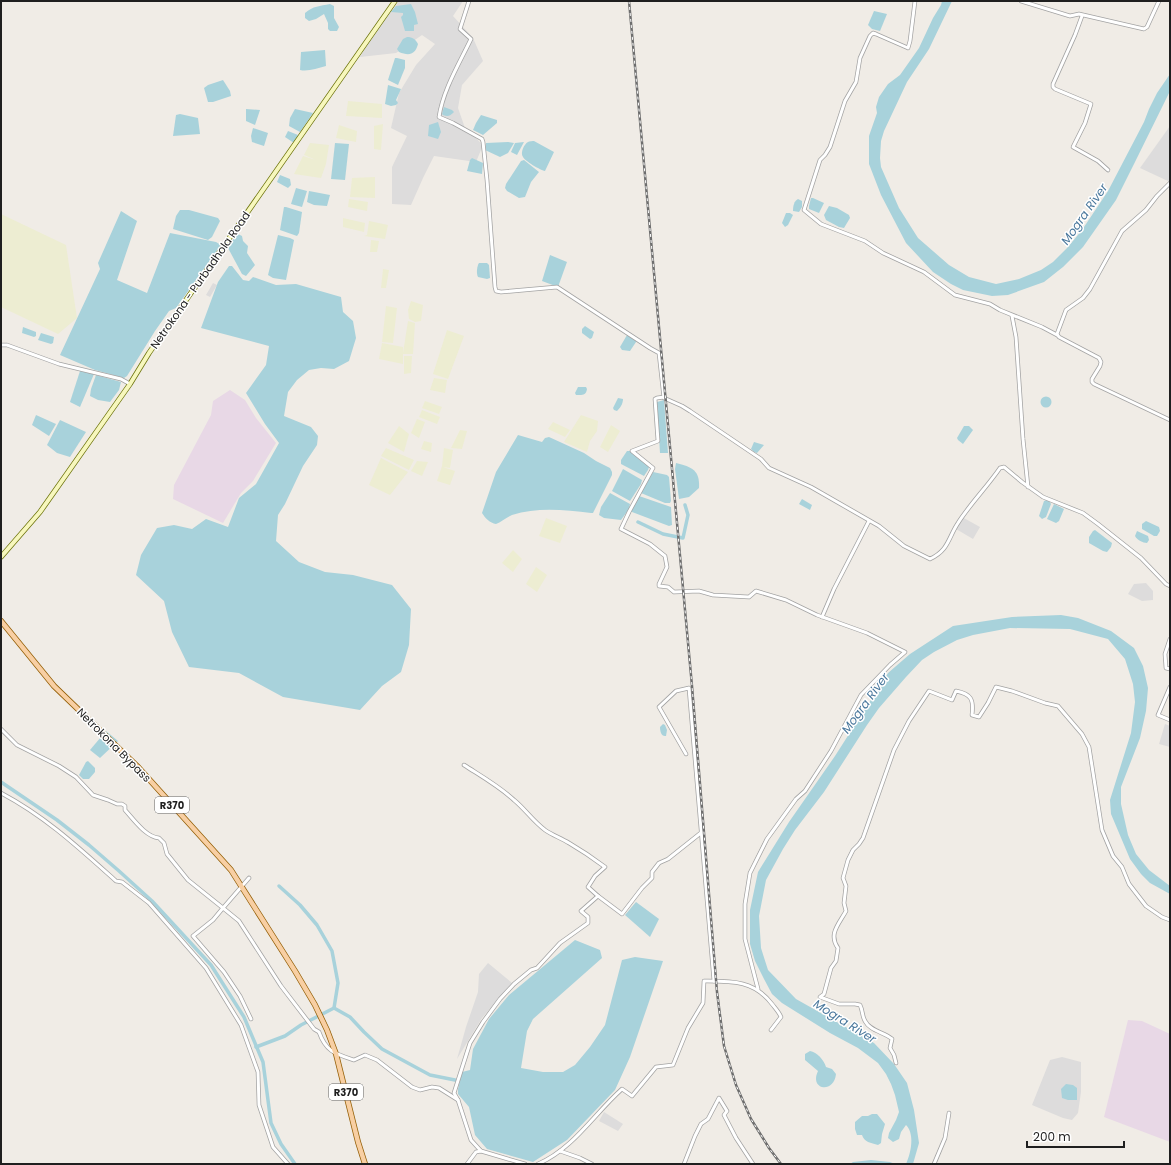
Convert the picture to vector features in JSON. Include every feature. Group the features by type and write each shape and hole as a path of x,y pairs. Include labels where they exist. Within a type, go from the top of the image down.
{"main road":[{"name":"Netrokona - Purbadhola Road","path":"1,557 40,512 395,1"},
{"name":"Netrokona Bypass","path":"1,621 54,686 138,767 231,870 295,971 317,1009 324,1022 336,1054"},
{"name":"R370","path":"336,1054 365,1164"}],"street":[{"path":"470,1 460,29 471,40 447,89 439,118 453,123 483,142 495,289 502,292 557,288 652,350 658,352 660,354 664,397"},
{"path":"915,1 909,47 873,33 870,36 860,58 856,82 845,101 830,147 820,160 804,210 821,224 864,241 883,253 924,272 955,295 990,304 1042,327 1099,358 1101,362 1100,366 1092,379 1094,384 1170,420"},
{"path":"1021,1 1070,16 1079,14 1082,16 1146,29 1159,1"},
{"path":"1082,16 1053,87 1091,104 1085,123 1073,147 1098,161 1108,170"},
{"path":"1058,335 1057,332 1066,310 1083,298 1090,289 1122,231 1146,210 1156,196 1170,183"},
{"path":"1012,315 1016,337 1028,487"},
{"path":"1,345 13,347 59,364 120,379 130,384"},
{"path":"758,989 745,939 745,904 750,873 767,839 796,799 805,791 831,751 862,695 890,665 905,652 867,633 822,617 786,600 756,591 749,597 713,595 699,591 674,592 668,587 659,586 667,567 665,556 650,544 621,529 653,468 632,451 658,441 655,399 664,397 682,406 758,458 769,468 811,487 879,526 904,546 930,559 938,555 950,540 958,523 1001,467 1004,467 1028,487 1043,497 1083,513 1141,558 1166,584 1170,586"},
{"path":"822,617 834,589 869,521"},
{"path":"1170,639 1165,654 1166,668 1170,669"},
{"path":"896,1062 890,1048 892,1039 866,1023 863,1010 860,1006 855,1004 838,1004 820,997 824,994 831,968 836,961 838,948 833,942 834,933 846,911 844,903 846,886 843,878 848,860 853,850 863,838 894,750 909,720 929,691 952,700 956,690 963,692 970,698 972,703 972,715 979,717 996,687 1058,706 1082,734 1089,747 1102,830 1112,856 1122,867 1129,884 1146,906 1162,917 1170,920"},
{"path":"1170,687 1158,715 1170,720"},
{"path":"686,754 659,706 676,692 689,688 714,981"},
{"path":"1,729 17,745 59,766 76,777 93,795 125,806 125,810 145,831 154,838 159,838 164,843 167,854 188,880 209,895 239,921 281,986 305,1018 320,1032 323,1043 336,1054 354,1060 365,1055 377,1060 412,1087 420,1090 432,1087 439,1088 458,1100"},
{"path":"464,765 502,789 516,801 531,819 545,830 588,854 605,867 595,876 588,887 622,914 642,888 652,878 652,872 659,863 668,859 702,832"},
{"path":"1,793 24,806 63,834 116,881 122,882 149,903 206,968 241,1025 258,1072 259,1105 273,1147 288,1164"},
{"path":"249,878 213,920 194,936 224,972 240,996 251,1019"},
{"path":"525,1164 481,1151 471,1140 458,1100 454,1093 470,1043 483,1022 500,999 514,984 531,970 537,968 560,943 588,923 588,917 581,911 598,896"},
{"path":"538,1164 549,1159 560,1151 581,1132 622,1089 632,1096 656,1067 673,1065 688,1028 703,1003 704,981 742,983 758,989 768,998 781,1017 772,1030"},
{"path":"684,1164 701,1124 708,1119 719,1098 727,1111 724,1115 736,1138 753,1164"},
{"path":"934,1164 945,1138 949,1114"},
{"path":"467,1164 476,1152 481,1151"},
{"path":"560,1151 592,1164"}],"shaded area":[{"path":"399,1 463,1 453,16 473,38 483,61 462,85 458,108 465,128 483,145 476,162 434,156 411,205 392,204 392,167 407,136 391,128 399,93 416,65 435,44 422,35 396,53 360,57 376,28"},
{"path":"1170,126 1170,182 1140,168"},
{"path":"213,283 217,285 210,297 206,295"},
{"path":"230,390 245,400 256,418 276,443 253,481 241,493 223,523 173,499 174,485 211,415 213,401"},
{"path":"962,517 980,527 973,539 956,529"},
{"path":"1146,583 1153,591 1153,600 1142,601 1128,594 1134,584"},
{"path":"1165,724 1170,726 1170,747 1159,744"},
{"path":"488,963 512,983 482,1018 457,1059 478,992 479,974"},
{"path":"1128,1020 1142,1021 1170,1034 1170,1142 1104,1117"},
{"path":"1062,1057 1081,1062 1081,1092 1078,1113 1072,1120 1063,1118 1032,1105 1050,1060"},
{"path":"604,1112 623,1124 618,1131 599,1121"}],"green space":[{"path":"348,101 382,104 382,118 346,116"},
{"path":"383,124 381,150 374,149 374,126"},
{"path":"339,125 357,131 356,142 336,138"},
{"path":"310,143 329,145 326,164 321,178 294,174 303,156 316,160 304,155"},
{"path":"375,177 375,198 350,197 352,178"},
{"path":"349,199 368,202 367,211 348,207"},
{"path":"1,214 66,245 77,318 58,334 1,307"},
{"path":"343,218 365,223 364,232 343,227"},
{"path":"369,221 388,225 385,239 364,236 367,235"},
{"path":"371,240 379,241 377,252 370,252"},
{"path":"383,269 389,270 386,288 381,288"},
{"path":"411,301 423,305 421,321 415,322 409,319 408,310"},
{"path":"386,306 397,308 393,343 382,342"},
{"path":"408,321 415,323 413,354 403,354 403,364 379,359 382,343 403,347 403,353"},
{"path":"447,330 464,336 448,379 433,374"},
{"path":"404,356 412,356 411,373 404,374"},
{"path":"434,378 447,380 445,393 430,390"},
{"path":"425,401 442,407 439,414 422,408"},
{"path":"422,410 440,417 437,424 419,417"},
{"path":"581,415 598,421 597,431 590,441 587,452 564,442"},
{"path":"417,419 425,422 419,438 411,433"},
{"path":"553,422 570,430 565,437 548,429"},
{"path":"611,425 620,431 608,452 600,447"},
{"path":"399,426 409,434 404,452 388,443"},
{"path":"460,430 467,431 462,449 451,448"},
{"path":"424,441 432,443 431,452 421,449"},
{"path":"386,448 414,460 409,470 381,456"},
{"path":"444,448 453,450 450,468 443,467 455,471 450,485 437,481 442,466"},
{"path":"381,458 408,472 390,495 369,485"},
{"path":"417,461 428,462 422,476 411,471"},
{"path":"546,518 567,526 560,543 539,536"},
{"path":"513,550 522,559 513,572 502,563"},
{"path":"536,567 547,575 537,592 526,584"}],"water":[{"path":"942,1 952,1 929,49 907,82 884,131 881,141 880,158 881,167 899,208 918,238 949,265 969,277 996,284 1019,279 1041,270 1053,262 1068,247 1082,230 1108,191 1144,122 1157,93 1170,74 1170,91 1116,200 1083,247 1063,267 1044,282 1008,295 992,296 963,290 933,272 906,243 881,195 869,164 869,136 877,113 876,107 879,97 888,84 900,75 919,48"},
{"path":"330,4 334,6 334,18 339,27 337,31 330,31 328,29 328,23 324,14 309,21 305,18 305,13 311,9"},
{"path":"411,4 418,24 414,25 414,31 405,31 401,17 403,13 391,12 396,6"},
{"path":"874,11 887,14 880,31 872,29 868,25"},
{"path":"411,37 418,44 417,48 411,54 399,52 397,49 403,39"},
{"path":"325,50 326,66 309,70 300,70 301,52"},
{"path":"395,58 405,60 405,68 398,85 388,80"},
{"path":"223,80 230,91 231,96 213,102 208,102 204,88 208,85"},
{"path":"388,85 401,89 396,100 398,103 396,105 391,106 385,104"},
{"path":"444,107 454,112 449,116 443,115"},
{"path":"246,109 260,110 255,125 246,121"},
{"path":"295,109 313,113 300,132 289,126 290,118"},
{"path":"180,114 198,118 200,134 173,136 176,115"},
{"path":"481,115 497,120 497,123 483,135 473,130"},
{"path":"438,122 441,132 438,139 428,136 429,125"},
{"path":"253,128 268,133 264,146 252,142 251,136"},
{"path":"288,131 298,135 294,143 285,137"},
{"path":"534,141 554,152 545,171 524,159 522,155 525,145"},
{"path":"524,142 517,155 511,152 515,143"},
{"path":"335,143 349,144 345,180 331,179"},
{"path":"486,143 514,143 508,153 500,157 485,150"},
{"path":"472,158 483,163 482,174 467,171"},
{"path":"524,160 539,172 531,182 525,197 519,198 507,191 505,188 521,161"},
{"path":"280,175 290,179 291,185 288,188 277,182"},
{"path":"296,188 307,191 302,207 291,204"},
{"path":"309,191 330,195 327,206 314,205 307,202"},
{"path":"811,198 824,203 819,213 809,209"},
{"path":"798,199 802,201 802,207 799,212 793,211 794,204"},
{"path":"829,206 837,208 849,215 850,218 844,228 826,220 824,215"},
{"path":"284,207 302,212 299,233 297,236 280,230"},
{"path":"180,210 189,210 218,218 220,221 212,237 208,240 173,229 176,216"},
{"path":"121,211 137,221 117,280 147,293 170,233 216,242 221,245 176,308 169,311 127,376 124,378 95,370 60,355 100,269 98,263"},
{"path":"786,213 793,215 788,225 785,227 782,223"},
{"path":"238,234 242,236 243,241 248,246 247,253 255,265 246,276 242,274 228,248 230,243"},
{"path":"278,235 294,240 286,280 273,278 268,275"},
{"path":"550,255 567,262 558,287 542,281"},
{"path":"479,263 487,263 489,265 490,278 487,279 478,277 477,270"},
{"path":"229,266 232,266 243,280 249,281 253,277 276,285 296,284 341,297 343,312 353,321 356,338 349,361 334,369 321,368 309,370 297,380 288,392 284,416 311,427 318,436 317,445 303,466 285,504 278,515 276,541 299,562 325,572 353,575 392,585 411,609 409,645 401,672 382,686 360,710 283,697 239,673 189,667 172,632 164,601 136,575 141,555 157,528 174,525 192,529 206,519 228,527 239,498 256,484 279,443 265,424 246,393 266,365 269,346 201,328 218,282"},
{"path":"585,326 594,332 592,338 590,339 582,333 582,329"},
{"path":"23,327 36,332 36,336 34,337 22,333"},
{"path":"41,333 54,337 53,343 51,344 38,340"},
{"path":"627,335 636,341 630,351 622,350 620,347"},
{"path":"80,371 94,374 80,407 70,402"},
{"path":"96,375 121,382 119,390 110,402 98,400 90,396"},
{"path":"578,387 586,387 586,393 583,395 576,395 575,393"},
{"path":"1046,396 1050,398 1052,402 1050,406 1046,408 1042,406 1040,402 1042,398"},
{"path":"618,398 623,399 623,401 617,411 613,408"},
{"path":"664,400 668,453 660,453 657,402"},
{"path":"36,415 56,424 49,436 32,425"},
{"path":"60,420 86,432 70,457 57,453 47,445"},
{"path":"964,426 969,426 973,430 963,444 957,438"},
{"path":"518,435 542,442 545,438 549,437 584,453 610,468 612,475 593,513 561,510 522,512 512,515 496,524 492,523 486,518 482,513 496,472"},
{"path":"754,442 764,445 757,453 751,449"},
{"path":"627,451 630,451 649,467 644,476 621,464 621,460"},
{"path":"676,463 691,468 698,477 699,488 689,497 679,499 675,469"},
{"path":"623,469 642,480 630,501 612,491"},
{"path":"653,472 667,475 669,477 670,503 665,503 641,493"},
{"path":"610,493 630,504 629,509 621,520 604,518 599,515 601,507"},
{"path":"639,496 671,507 672,525 669,526 632,512 631,511"},
{"path":"802,499 812,505 810,510 799,504"},
{"path":"1047,500 1051,504 1046,517 1042,519 1039,516 1044,501"},
{"path":"1054,504 1064,509 1059,521 1056,523 1047,519"},
{"path":"1146,521 1159,527 1160,531 1157,536 1154,536 1142,529 1142,524"},
{"path":"1095,530 1112,543 1107,552 1089,543 1089,537"},
{"path":"1137,531 1148,536 1149,540 1147,543 1140,541 1135,536"},
{"path":"1061,615 1078,618 1111,631 1134,648 1143,666 1148,688 1146,711 1140,738 1121,787 1121,804 1128,835 1136,854 1149,870 1170,886 1170,894 1150,883 1141,874 1130,859 1111,814 1110,800 1131,733 1135,702 1133,684 1125,659 1108,639 1070,629 1010,628 973,635 957,640 922,660 879,708 824,792 795,830 766,880 759,916 761,948 768,970 796,999 874,1043 894,1064 907,1083 914,1110 919,1143 913,1164 906,1164 911,1149 909,1129 906,1125 901,1132 899,1139 893,1142 888,1138 899,1112 891,1084 878,1063 858,1048 830,1033 782,1003 772,994 764,979 755,961 750,944 750,910 758,872 789,822 835,756 888,673 910,654 953,626 1012,617"},
{"path":"663,724 667,730 666,736 664,736 661,732 660,727"},
{"path":"106,731 118,741 100,758 90,750"},
{"path":"88,761 95,768 95,772 89,779 83,779 79,775"},
{"path":"636,902 659,919 650,937 625,915"},
{"path":"575,940 600,950 602,958 533,1019 527,1031 521,1068 543,1072 563,1072 575,1065 605,1025 622,960 635,957 663,961 630,1057 615,1090 567,1140 533,1162 487,1149 475,1135 469,1107 458,1094 462,1072 470,1070 473,1049 489,1019 509,995"},
{"path":"810,1051 818,1055 826,1067 832,1069 836,1074 831,1085 827,1087 819,1086 816,1077 818,1071 805,1060 805,1054"},
{"path":"1066,1084 1073,1085 1077,1088 1077,1100 1062,1098 1061,1089"},
{"path":"877,1114 885,1124 881,1143 878,1145 866,1141 862,1135 857,1135 855,1129 855,1122 862,1116"},
{"path":"871,1160 895,1164 850,1164 853,1162"}],"waterway":[{"path":"638,522 663,534 683,538 688,515 685,505"},
{"path":"1,782 57,820 119,871 152,901 211,965 244,1017 263,1062 271,1123 281,1144 295,1164"},
{"path":"279,886 300,905 317,925 332,951 338,983 334,1008"},
{"path":"256,1047 285,1036 301,1025 334,1008 350,1017 382,1049 430,1075 455,1080"}],"railway":[{"path":"629,1 692,686 717,992 724,1046 736,1085 751,1119 781,1164"}],"water label":[{"name":"Mogra River","path":"1084,214"},
{"name":"Mogra River","path":"865,703"},
{"name":"Mogra River","path":"845,1021"}]}
